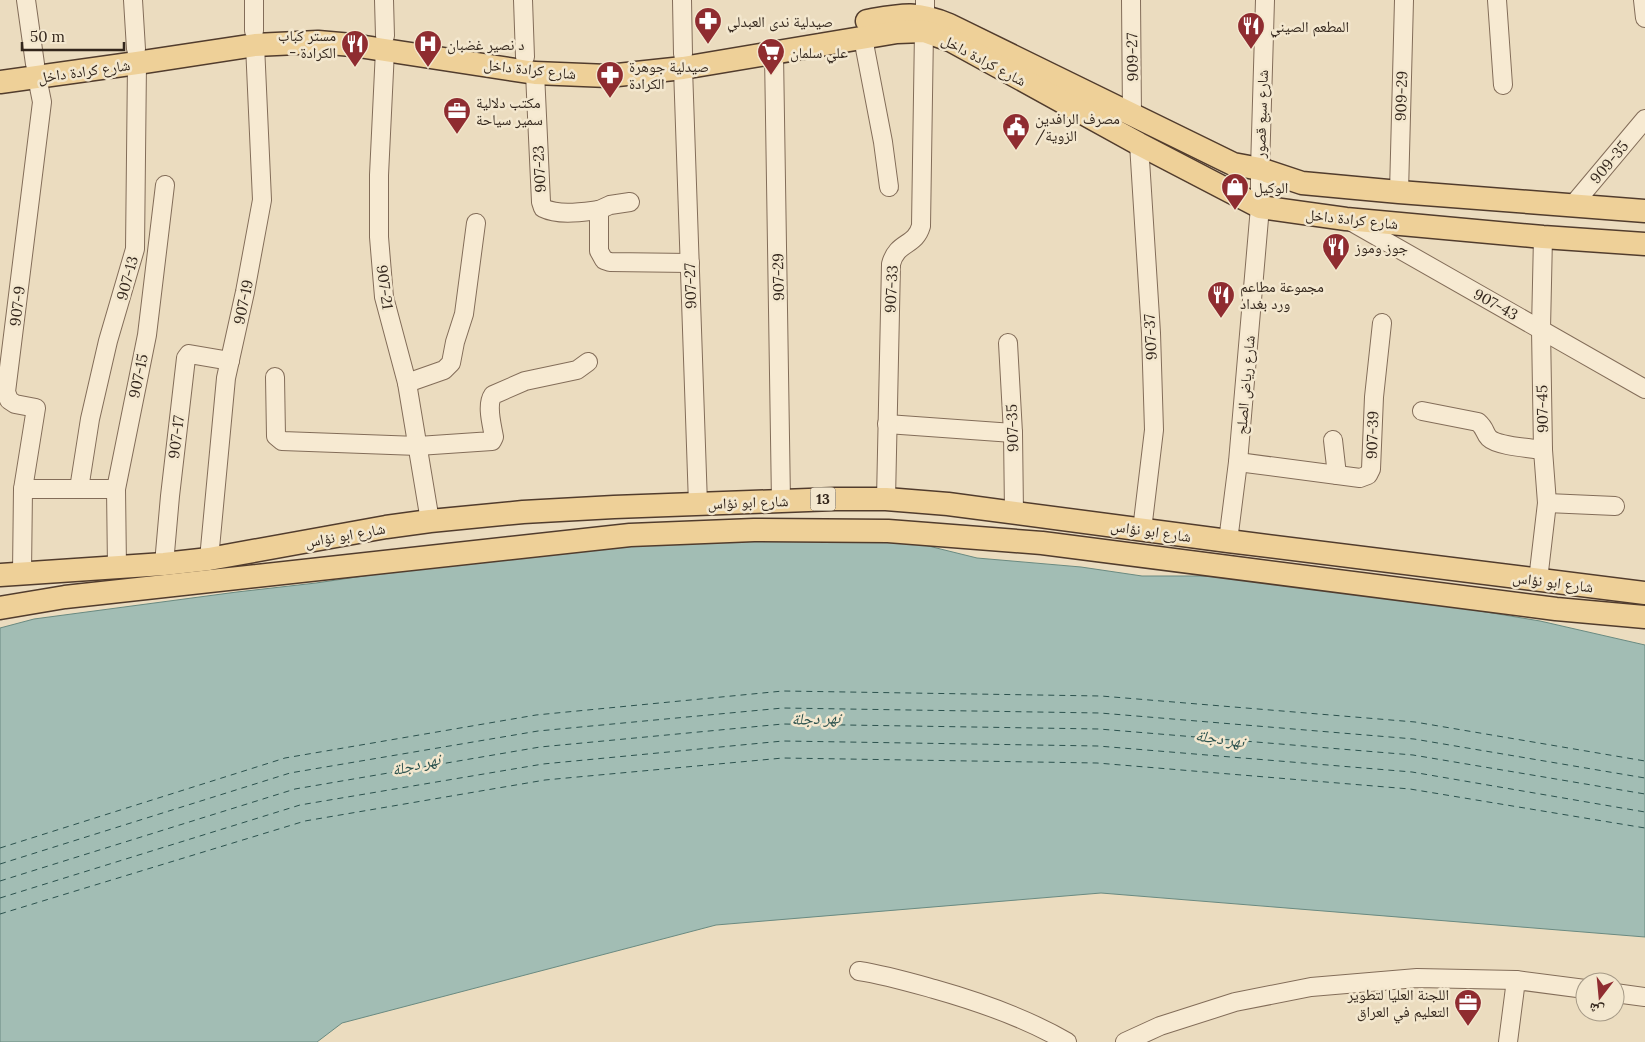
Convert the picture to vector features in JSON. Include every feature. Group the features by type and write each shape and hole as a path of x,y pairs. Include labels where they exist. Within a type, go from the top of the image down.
{"main road":[{"name":"شارع كرادة داخل","path":"0,82 36,70 255,38 352,45 385,43 608,76 647,73 683,61 904,15 925,16 950,25 1233,164 1260,169 1302,183 1645,211"},
{"name":"شارع كرادة داخل","path":"683,61 774,54 897,32 925,16"},
{"name":"شارع كرادة داخل","path":"925,16 952,42 1139,144 1260,207 1346,219 1543,237 1645,244"},
{"name":"شارع كرادة داخل","path":"0,68 36,70"},
{"name":"شارع ابو نؤاس","path":"11,574 164,564 209,559 430,521 523,512 835,499 886,499 1014,512 1142,530 1645,593"},
{"name":"شارع ابو نؤاس","path":"0,608 65,597 630,535 754,530 888,532 1042,543 1556,608 1645,617"}],"street":[{"path":"26,0 36,70"},
{"name":"907-13","path":"79,489 90,419 108,341 135,249 137,56 134,0"},
{"name":"907-19","path":"209,559 226,378 245,292 262,200 254,0"},
{"name":"907-21","path":"384,0 385,43 379,175 379,238 384,297 407,383 430,521"},
{"path":"523,0 530,65"},
{"name":"907-27","path":"682,0 698,504"},
{"name":"909-27","path":"1131,0 1132,115"},
{"name":"شارع سبع قصور","path":"1260,169 1265,0"},
{"name":"909-29","path":"1399,192 1404,0"},
{"path":"1497,0 1503,85"},
{"path":"1643,0 1645,18"},
{"name":"907-33","path":"886,499 892,264 896,251 916,238 921,226 925,16"},
{"path":"863,38 883,142 889,187"},
{"name":"907-29","path":"774,54 781,501"},
{"name":"907-23","path":"530,65 543,208 550,211 580,212 599,210"},
{"name":"907-9","path":"11,574 36,408 15,404 9,400 6,392 42,102 36,70"},
{"name":"909-35","path":"1572,206 1645,119"},
{"name":"907-37","path":"1139,144 1151,333 1154,430 1142,530"},
{"name":"شارع رياض الصلح","path":"1228,541 1238,462 1260,207 1260,169"},
{"name":"907-15","path":"117,567 116,489 147,335 165,185"},
{"path":"630,202 610,205 599,210 599,251 604,260 610,262 690,263"},
{"name":"907-43","path":"1346,219 1645,389"},
{"path":"407,383 444,370 451,363 455,342 464,314 476,223"},
{"name":"907-45","path":"1538,580 1547,503 1543,450 1541,329 1543,237"},
{"name":"907-39","path":"1238,462 1360,478 1368,475 1371,469 1374,397 1382,324"},
{"name":"907-35","path":"1008,343 1013,432 1014,512"},
{"name":"907-17","path":"164,564 186,358 189,354 230,361"},
{"path":"275,377 276,436 282,441 418,446 492,441 494,437 490,406 491,398 494,395 525,381 577,370 588,362"},
{"path":"1422,411 1478,422 1485,428 1488,437 1495,442 1543,450"},
{"path":"887,424 1013,432"},
{"path":"1333,440 1337,474"},
{"path":"23,489 116,489"},
{"path":"1547,503 1615,506"},
{"path":"859,971 884,974 978,1002 1053,1034 1067,1042"},
{"path":"1125,1042 1160,1026 1235,1002 1311,988 1418,978 1516,980 1575,988"},
{"path":"1508,1042 1516,980"},
{"path":"1625,994 1645,997"}],"water":[{"name":"نهر دجلة","path":"712,537 908,541 977,558 1081,567 1142,576 1254,576 1360,591 1540,621 1645,645 1645,937 1101,893 716,925 342,1023 317,1042 0,1042 0,628 34,619 418,568"}],"ferry route":[{"path":"0,848 285,758 536,715 783,691 1101,696 1415,722 1645,761"},
{"path":"0,864 290,773 538,731 783,708 1100,713 1414,739 1645,778"},
{"path":"0,881 295,789 540,747 783,724 1099,729 1413,755 1645,794"},
{"path":"0,898 300,805 543,764 783,741 1098,746 1412,772 1645,812"},
{"path":"0,914 305,821 545,780 783,758 1097,763 1410,789 1645,828"}],"place":[{"name":"صيدلية ندى العبدلي","path":"708,45"},
{"name":"المطعم الصيني","path":"1251,50"},
{"name":"مستر كباب - الكرادة","path":"355,68"},
{"name":"د نصير غضبان","path":"428,68"},
{"name":"علي سلمان","path":"771,76"},
{"name":"صيدلية جوهرة الكرادة","path":"610,99"},
{"name":"مكتب دلالية سمير سياحة","path":"457,135"},
{"name":"مصرف الرافدين /الزوية","path":"1016,151"},
{"name":"الوكيل","path":"1235,211"},
{"name":"جوز وموز","path":"1336,271"},
{"name":"مجموعة مطاعم ورد بغداد","path":"1221,319"},
{"name":"اللجنة العليا لتطوير التعليم في العراق","path":"1468,1027"}]}
